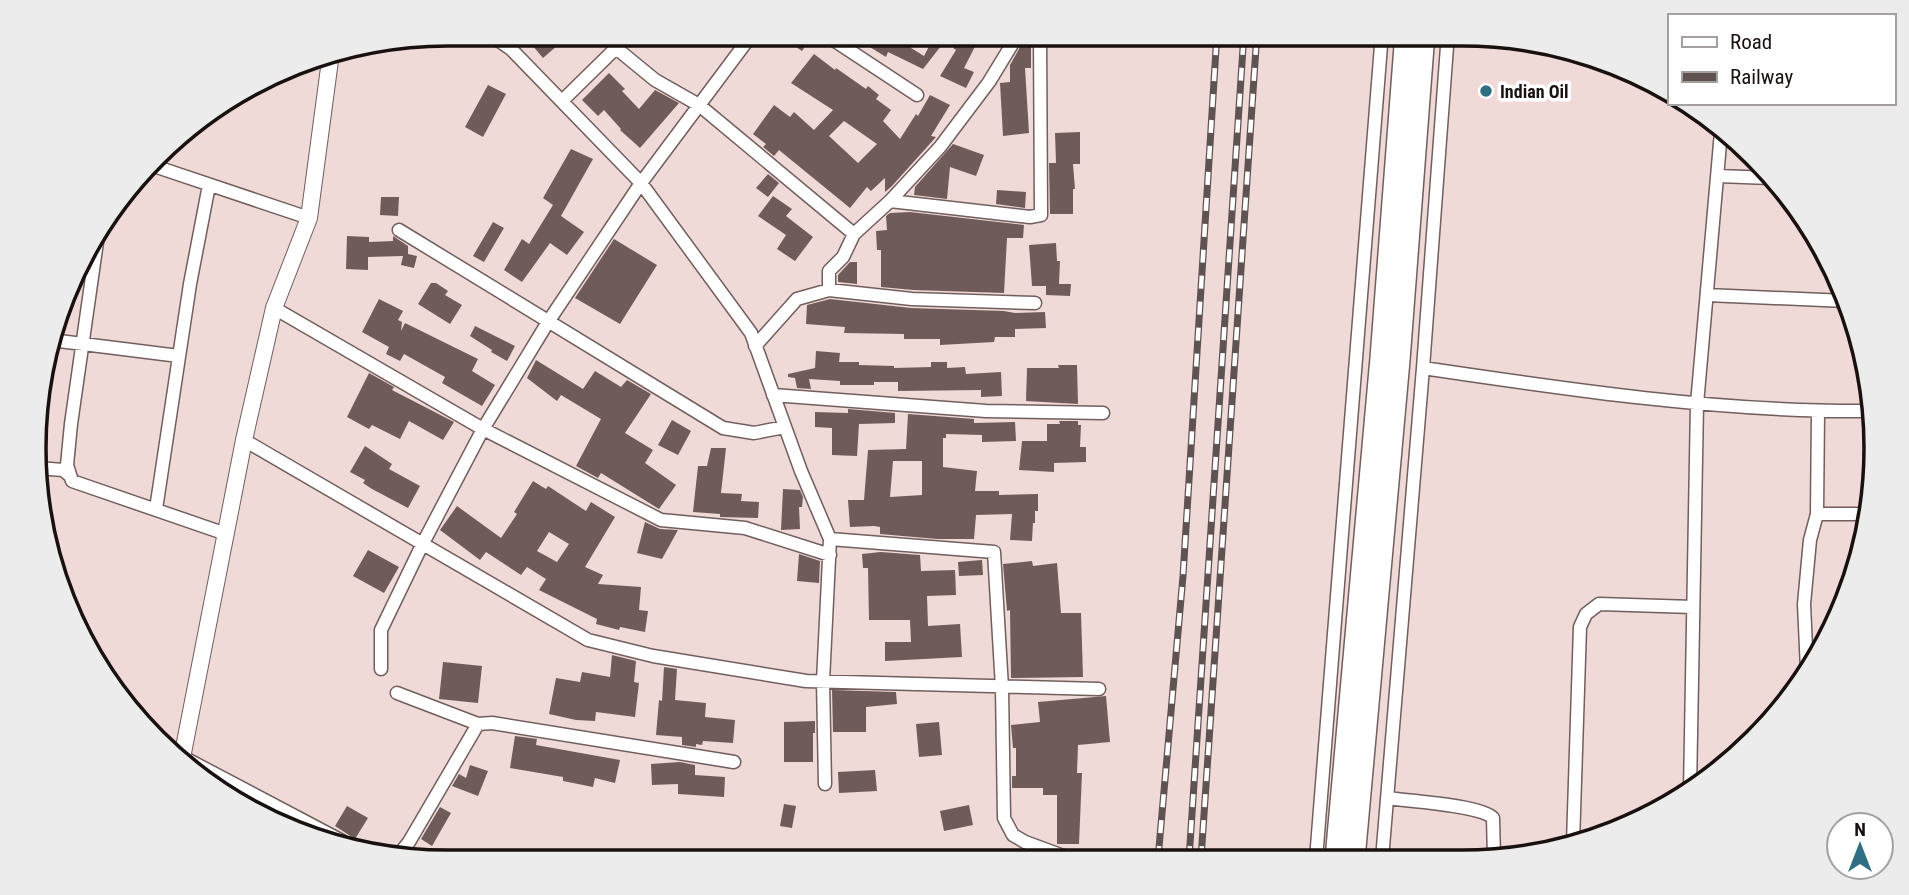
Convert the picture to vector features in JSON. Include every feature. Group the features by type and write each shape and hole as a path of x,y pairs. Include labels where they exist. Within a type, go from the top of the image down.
{"highway":[{"path":"1337,850 1381,358 1405,46"},
{"path":"1355,850 1399,360 1423,46"}],"main road":[{"path":"183,750 244,440 274,308 309,218 329,63"}],"street":[{"path":"507,46 641,183 751,334 830,540 823,681 825,784"},
{"path":"381,668 381,630 483,429 548,323 641,183 743,46"},
{"path":"843,46 917,95"},
{"path":"829,290 829,271 843,257 854,234 890,201 940,147 989,82 1011,46"},
{"path":"890,201 1030,217 1041,215 1040,46"},
{"path":"1317,850 1381,46"},
{"path":"1383,850 1447,46"},
{"path":"562,102 616,48 655,80 699,105 854,234"},
{"path":"1690,778 1697,404 1720,140"},
{"path":"159,168 309,218"},
{"path":"1718,176 1760,178"},
{"path":"156,509 209,184"},
{"path":"400,230 723,428 754,433 785,427"},
{"path":"96,252 71,424 67,465 69,475 72,481 226,534"},
{"path":"755,346 797,299 829,290 912,299 1035,303"},
{"path":"1707,295 1835,301"},
{"path":"274,308 483,429 661,520 745,528 830,555"},
{"path":"60,341 179,356"},
{"path":"1423,368 1697,404 1862,411"},
{"path":"774,396 973,410 1103,413"},
{"path":"1806,654 1804,604 1810,540 1817,514 1818,411"},
{"path":"244,440 588,640 653,656 806,681 1099,689"},
{"path":"46,469 64,470 69,475"},
{"path":"1817,514 1858,514"},
{"path":"830,540 994,552 1002,688 1004,818 1013,835 1047,850"},
{"path":"1573,834 1580,627 1586,614 1599,604 1693,607"},
{"path":"397,693 478,724 492,723 734,762"},
{"path":"405,847 478,724"},
{"path":"217,776 314,826"},
{"path":"1387,798 1489,814 1493,818 1494,848"}],"building":[{"path":"533,46 557,46 543,58"},
{"path":"868,46 908,46 924,56 929,46 941,46 923,69 888,52 886,57"},
{"path":"975,46 964,68 974,72 966,88 940,76 956,50 953,48"},
{"path":"1021,46 1031,46 1031,68 1025,68 1029,133 1003,136 1000,83 1010,82 1010,65"},
{"path":"814,54 835,70 836,68 866,89 868,86 879,95 876,99 891,110 883,121 900,139 930,95 950,105 931,136 936,137 892,186 885,192 885,178 871,191 867,187 850,208 779,150 774,156 763,147 766,144 753,134 774,105 790,117 794,112 814,130 833,110 791,83","holes":["844,121 877,144 858,163 829,136"]},
{"path":"609,73 639,109 655,90 679,103 640,148 620,130 604,110 598,116 582,100"},
{"path":"488,85 506,94 483,137 465,127"},
{"path":"1080,132 1080,164 1073,164 1073,214 1050,214 1049,163 1056,163 1055,133"},
{"path":"953,144 984,155 976,176 950,167 947,199 914,195 915,187"},
{"path":"571,149 593,159 561,216 584,232 567,255 550,243 522,282 504,270 522,239 529,244 553,205 543,198"},
{"path":"768,174 779,183 768,197 756,188"},
{"path":"997,190 1026,192 1025,208 996,204"},
{"path":"773,196 792,209 786,216 813,237 795,261 777,249 786,235 758,216"},
{"path":"381,197 399,197 398,216 380,215"},
{"path":"910,212 1024,225 1023,238 1007,238 1004,293 881,287 881,250 877,250 876,231 887,230 886,216 890,213"},
{"path":"493,222 504,228 484,262 473,256"},
{"path":"347,236 369,237 369,242 393,241 393,236 408,246 408,254 417,256 414,268 401,265 403,256 368,257 368,270 346,269"},
{"path":"614,239 657,265 620,324 575,298"},
{"path":"1056,243 1057,261 1060,261 1059,284 1071,284 1070,296 1046,295 1046,286 1032,286 1029,245"},
{"path":"850,262 857,262 857,284 838,282 838,275"},
{"path":"431,283 436,283 448,291 445,295 462,305 450,324 418,304"},
{"path":"379,299 403,311 398,320 402,322 401,331 405,323 478,359 472,371 495,385 482,406 442,383 445,377 404,354 400,361 386,354 389,347 362,332"},
{"path":"830,299 911,308 1045,312 1046,328 1015,329 1015,337 995,337 994,342 940,345 940,339 904,339 904,334 844,333 845,327 806,324 807,305"},
{"path":"475,326 515,346 507,361 470,336"},
{"path":"816,351 840,353 839,362 859,362 859,365 931,367 931,362 947,362 947,368 965,367 966,374 1001,372 1002,396 981,397 981,390 898,391 898,382 840,385 840,381 809,379 811,389 797,388 795,378 788,377 788,374 815,368"},
{"path":"536,360 583,389 595,371 621,387 627,380 651,394 625,433 653,450 645,463 676,485 659,509 601,473 598,478 576,466 601,419 561,395 557,401 527,378"},
{"path":"1058,365 1077,365 1078,404 1026,401 1027,368 1059,368"},
{"path":"369,373 394,387 392,390 454,422 443,440 409,421 400,439 372,425 369,429 347,417"},
{"path":"848,409 895,413 895,423 859,424 857,456 832,455 832,428 815,427 815,412 848,413"},
{"path":"908,414 974,419 974,423 1015,422 1016,441 982,442 982,435 946,434 946,438 943,438 943,467 977,471 975,491 999,491 999,495 1038,494 1038,511 1035,511 1032,541 1010,540 1012,514 976,515 974,539 880,534 880,527 850,527 848,500 864,500 868,450 906,449","holes":["893,461 922,461 922,495 890,497"]},
{"path":"672,420 691,431 678,455 658,445"},
{"path":"1059,421 1078,421 1078,425 1081,425 1080,447 1086,447 1086,462 1054,463 1054,472 1019,470 1022,441 1047,441 1047,424 1060,424"},
{"path":"365,446 392,464 389,469 420,486 408,508 372,489 363,483 365,480 350,472"},
{"path":"711,448 726,448 721,493 742,494 741,501 759,502 758,518 720,517 720,514 693,512 698,466 707,466"},
{"path":"533,481 546,489 548,486 586,511 591,502 615,517 585,567 603,575 598,584 641,587 639,610 648,611 645,632 620,627 619,630 596,624 597,619 539,590 546,579 527,567 521,575 486,552 480,560 440,530 457,506 501,538 517,514 514,512","holes":["549,532 569,544 557,562 537,551"]},
{"path":"783,489 800,490 803,497 802,507 799,507 800,529 781,530"},
{"path":"645,522 660,529 678,530 662,559 637,553"},
{"path":"368,550 399,567 384,593 353,576"},
{"path":"881,552 920,555 921,571 955,570 956,595 927,596 928,626 960,624 962,657 885,661 885,642 911,642 910,620 869,620 868,568 863,568 862,554"},
{"path":"799,554 820,561 819,583 797,581"},
{"path":"982,560 983,575 959,576 958,562"},
{"path":"1032,561 1033,566 1057,563 1061,613 1081,613 1083,677 1011,678 1010,610 1007,611 1003,564"},
{"path":"612,655 636,661 634,682 639,683 635,717 596,712 595,721 549,714 556,678 580,682 582,672 610,677"},
{"path":"443,662 482,666 478,703 439,699"},
{"path":"664,667 677,669 675,700 706,703 705,717 735,720 733,743 703,741 702,745 696,744 696,747 682,745 682,737 656,735"},
{"path":"832,690 896,692 897,704 866,707 866,732 833,732"},
{"path":"1106,696 1110,742 1078,745 1077,773 1082,773 1079,844 1057,844 1057,795 1043,795 1043,788 1012,788 1012,776 1016,776 1016,748 1013,748 1011,725 1040,722 1038,702"},
{"path":"815,721 813,762 784,762 784,722"},
{"path":"939,722 942,755 919,757 916,724"},
{"path":"515,736 537,739 536,745 620,760 615,783 595,778 593,787 563,781 563,777 510,768"},
{"path":"680,762 695,765 695,775 725,777 724,797 678,794 678,784 652,785 651,764"},
{"path":"470,765 488,771 478,796 452,786 459,774 466,778"},
{"path":"875,770 877,791 839,793 838,772"},
{"path":"784,804 796,806 792,828 780,826"},
{"path":"969,805 973,825 944,831 940,811"},
{"path":"347,806 368,818 355,839 335,826"},
{"path":"440,807 451,813 432,846 421,839"}],"railway":[{"path":"1159,850 1183,576 1216,46"},
{"path":"1190,850 1243,46"},
{"path":"1202,850 1256,46"}],"place":[{"name":"Indian Oil","path":"1486,91"}]}
